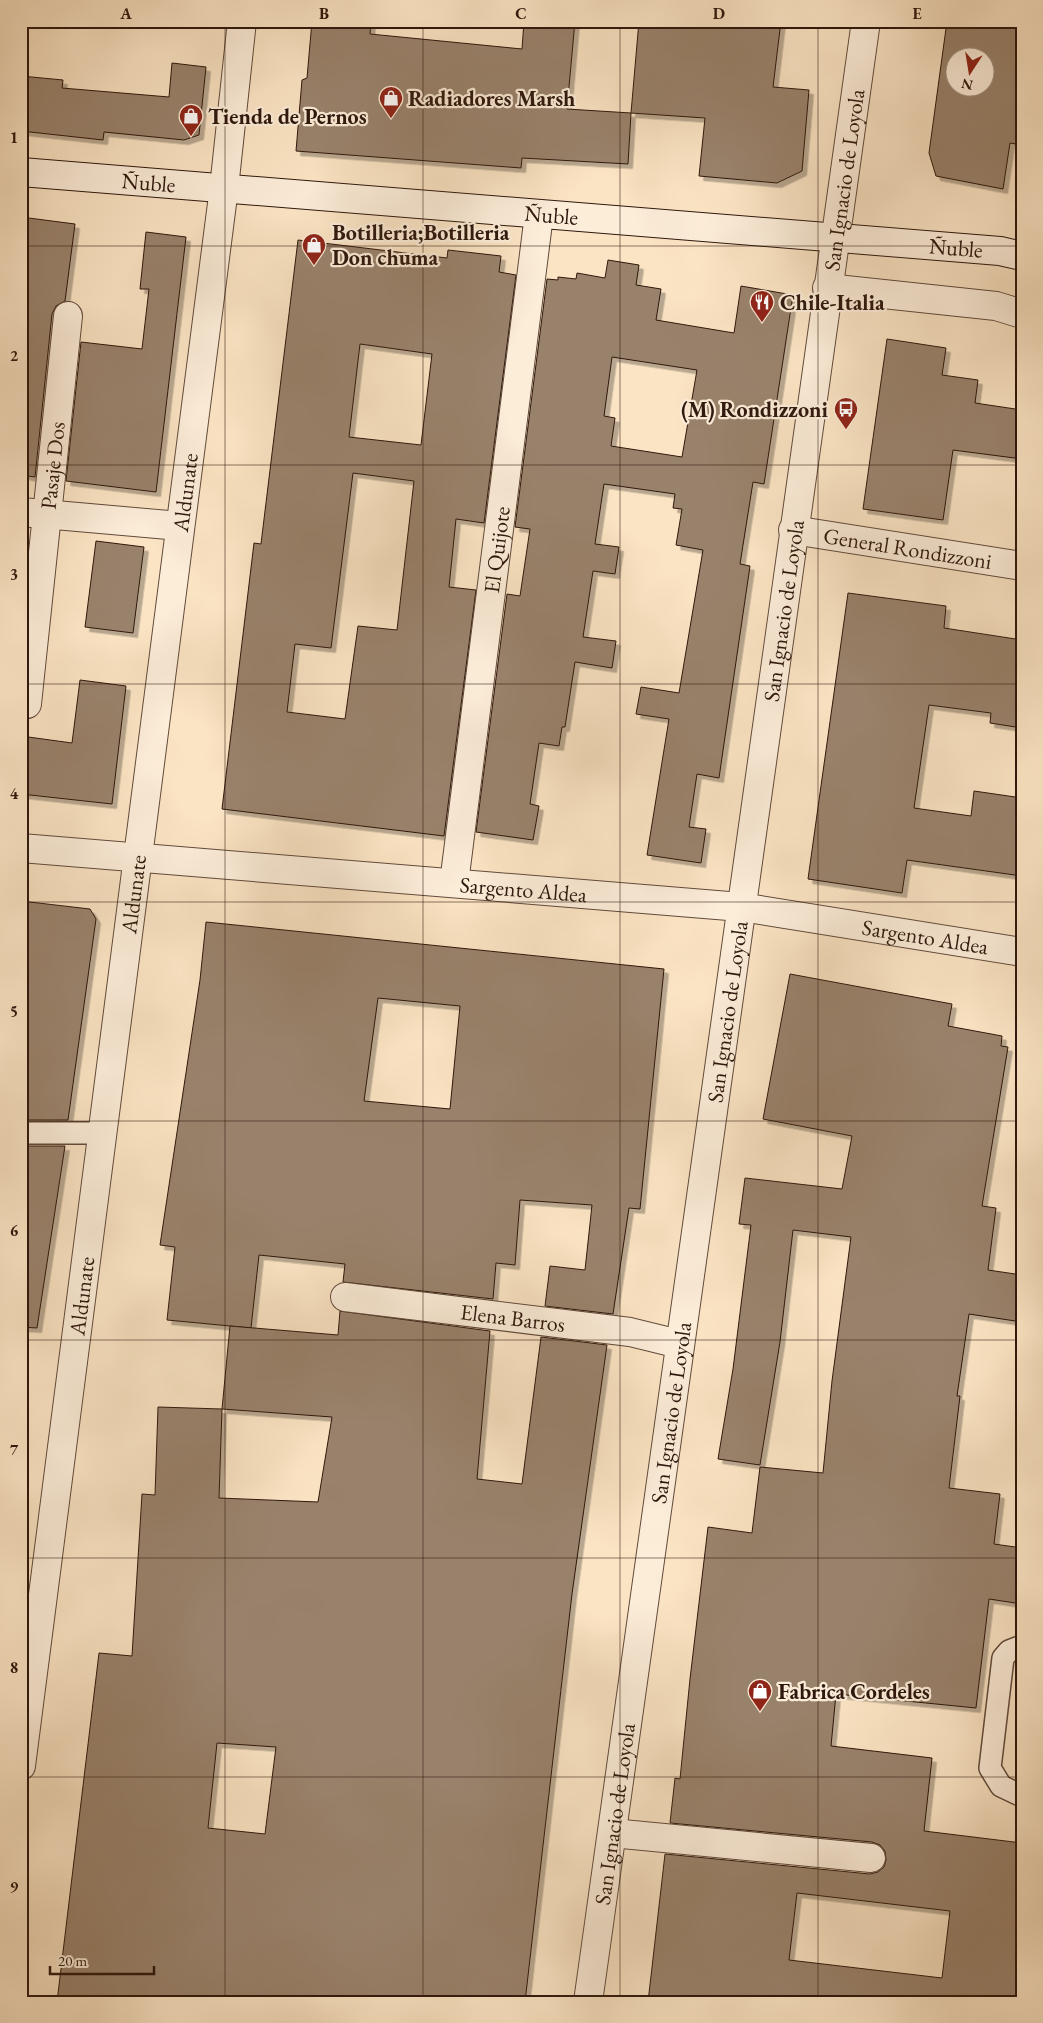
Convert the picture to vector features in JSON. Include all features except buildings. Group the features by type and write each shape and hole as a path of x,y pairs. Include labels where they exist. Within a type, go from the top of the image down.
{"street":[{"name":"Aldunate","path":"21,1766 224,188 242,21"},
{"name":"San Ignacio de Loyola","path":"588,2002 793,530 866,21"},
{"name":"Ñuble","path":"21,172 1000,251 1022,256"},
{"name":"El Quijote","path":"454,883 538,215"},
{"path":"827,288 996,306 1022,314"},
{"name":"Pasaje Dos","path":"27,704 34,513 68,316"},
{"path":"34,513 180,526"},
{"name":"General Rondizzoni","path":"793,530 1022,566"},
{"name":"Sargento Aldea","path":"21,848 741,906 1022,952"},
{"name":"Elena Barros","path":"345,1297 630,1332 679,1344"},
{"path":"612,1834 871,1858"}],"lane":[{"path":"21,1133 102,1133"},
{"path":"1022,1646 1009,1651 1003,1658 990,1768 1002,1786 1022,1796"}],"place":[{"name":"Radiadores Marsh","path":"391,119"},
{"name":"Tienda de Pernos","path":"191,137"},
{"name":"Botilleria;Botilleria Don chuma","path":"314,266"},
{"name":"Chile-Italia","path":"762,323"},
{"name":"(M) Rondizzoni","path":"846,430"},
{"name":"Fabrica Cordeles","path":"760,1712"}]}
